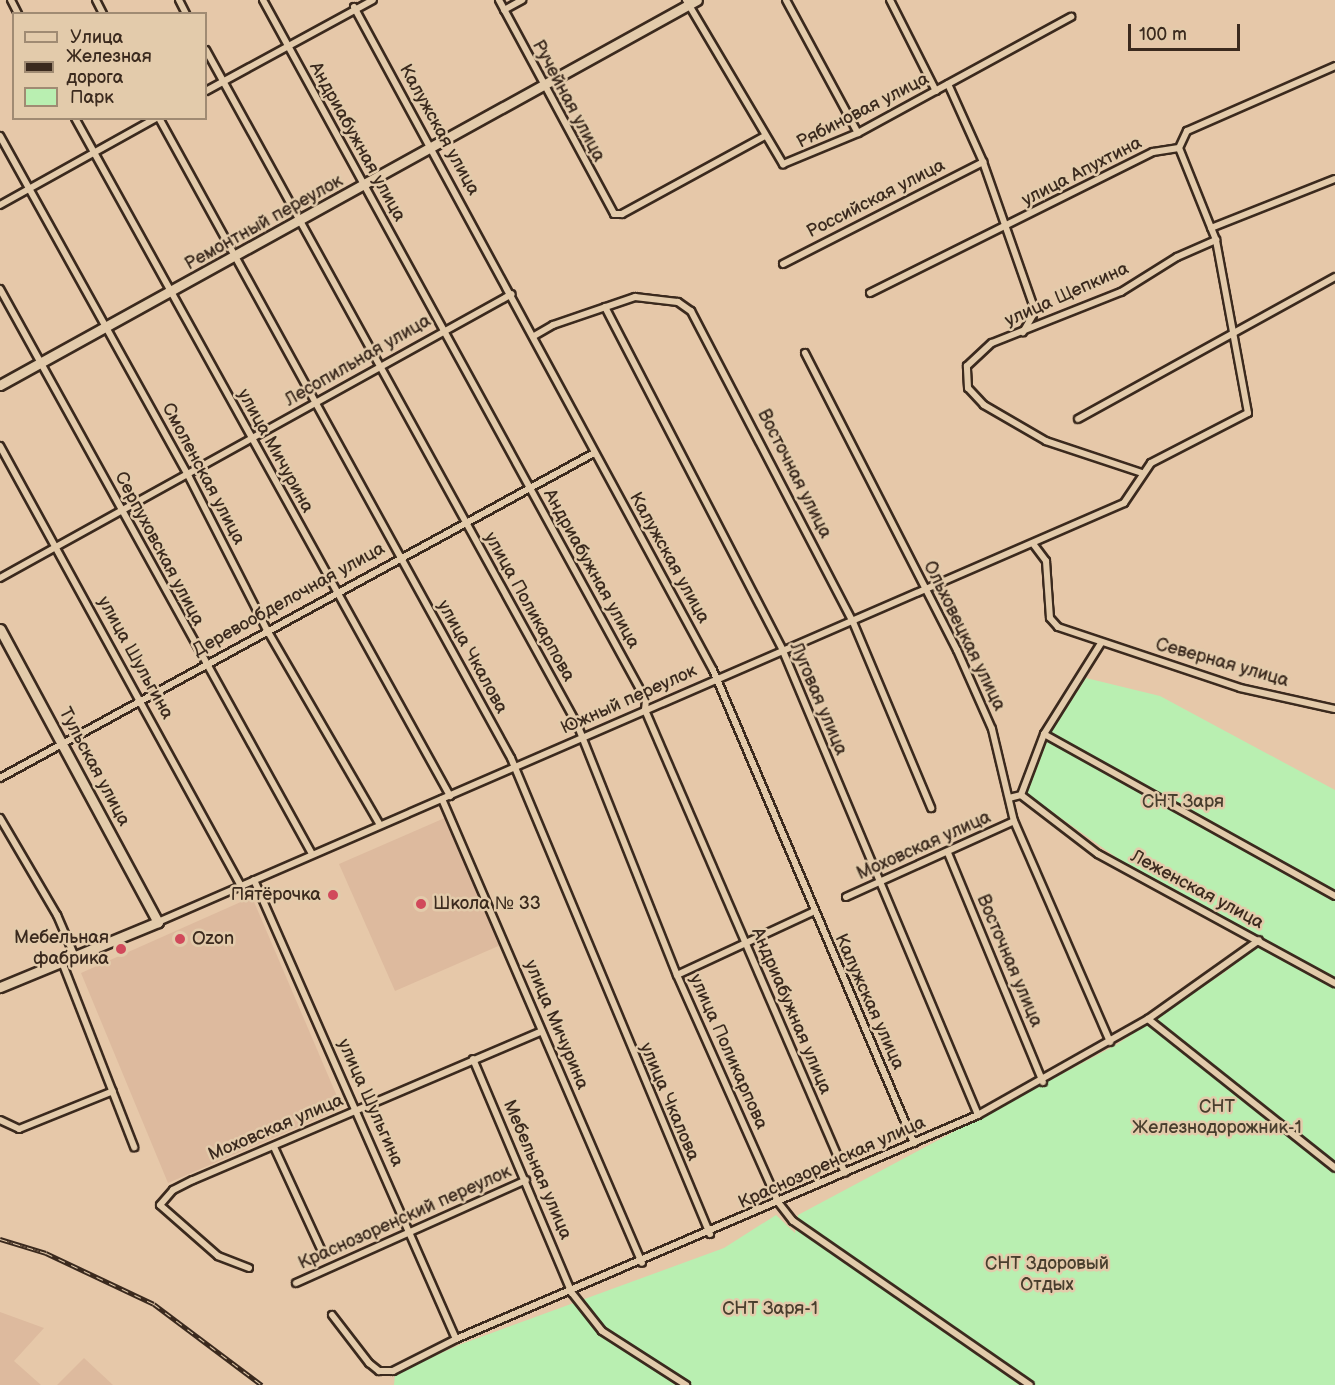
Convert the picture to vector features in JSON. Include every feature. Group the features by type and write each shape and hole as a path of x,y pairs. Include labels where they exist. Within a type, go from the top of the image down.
{"main road":[{"name":"Ремонтный переулок","path":"0,385 432,150 691,2"},
{"name":"Тульская улица","path":"0,629 158,922"},
{"name":"Южный переулок","path":"0,987 158,922"}],"street":[{"name":"Андриабужная улица","path":"263,0 646,700 645,710 845,1173"},
{"path":"207,90 354,7 373,0"},
{"name":"Ручейная улица","path":"500,0 542,87 614,214 765,136"},
{"path":"504,10 522,0"},
{"path":"786,0 858,133"},
{"path":"890,0 936,91"},
{"path":"691,2 765,136"},
{"name":"Калужская улица","path":"354,7 512,294 594,453 717,680 813,912 914,1143"},
{"name":"Рябиновая улица","path":"765,136 783,164 858,133 1071,17"},
{"name":"улица Поликарпова","path":"207,52 582,739 677,975 778,1202 793,1221 1030,1385"},
{"path":"1236,328 1216,240 1179,148 1187,132 1335,66"},
{"path":"948,84 983,162 1033,305 1033,315 1022,332"},
{"name":"улица Мичурина","path":"76,120 450,796"},
{"path":"0,204 153,120"},
{"name":"улица Чкалова","path":"158,120 511,758 513,770 710,1234"},
{"name":"Смоленская улица","path":"0,136 188,475 267,630 380,825"},
{"name":"улица Апухтина","path":"870,293 1153,152 1179,148"},
{"name":"Российская улица","path":"783,264 983,162"},
{"path":"1210,228 1335,179"},
{"name":"улица Щепкина","path":"1142,473 1046,441 984,405 968,388 967,366 992,343 1120,292 1177,257 1216,240"},
{"path":"1078,419 1236,328 1335,277"},
{"name":"Серпуховская улица","path":"0,289 203,664 312,854"},
{"name":"Лесопильная улица","path":"0,578 188,475 443,329 512,294"},
{"name":"Восточная улица","path":"534,336 635,297 678,302 691,311 853,622 931,808"},
{"name":"Луговая улица","path":"605,307 783,651 978,1115"},
{"name":"Южный переулок","path":"158,922 312,854 513,770 645,710 1034,545 1124,503 1136,493 1142,473 1163,454 1248,413 1236,328"},
{"name":"Ольховецкая улица","path":"805,353 926,590 992,729 1014,821 1110,1042"},
{"name":"улица Шульгина","path":"0,446 241,886"},
{"name":"Деревообделочная улица","path":"0,778 400,556 594,453"},
{"name":"Северная улица","path":"1034,545 1046,561 1050,618 1058,627 1240,688 1335,709"},
{"path":"1009,798 1021,795 1044,734 1101,643"},
{"path":"1044,734 1335,896"},
{"name":"Леженская улица","path":"1021,795 1098,854 1176,900 1197,905 1335,983"},
{"name":"улица Мичурина","path":"442,800 642,1263"},
{"path":"0,818 57,915 75,957"},
{"name":"Моховская улица","path":"846,897 948,853 1014,821"},
{"name":"Восточная улица","path":"948,853 1043,1082"},
{"name":"улица Шульгина","path":"254,880 456,1339"},
{"path":"677,975 813,912"},
{"name":"Краснозоренская улица","path":"332,1315 369,1363 379,1371 393,1371 456,1339 572,1293 710,1234 978,1115 1043,1082 1148,1019 1259,940"},
{"path":"62,962 134,1147"},
{"path":"1148,1019 1335,1168"},
{"name":"Моховская улица","path":"249,1268 219,1256 160,1205 183,1185 542,1031"},
{"name":"Мебельная улица","path":"473,1059 572,1293 602,1331 686,1385"},
{"path":"0,1120 19,1130 113,1091"},
{"path":"274,1147 321,1249"},
{"name":"Краснозоренский переулок","path":"296,1283 526,1180"}],"shaded area":[{"name":"Школа № 33","path":"447,817 503,944 395,991 339,864"},
{"path":"252,897 342,1108 168,1183 81,973"},
{"path":"0,1312 44,1328 14,1361 41,1385 0,1385"},
{"path":"84,1358 113,1385 57,1385"}],"green space":[{"path":"1086,678 1160,696 1335,790 1335,1385 394,1385 395,1374 459,1345 724,1248 776,1215 795,1233 798,1215 1116,1045 1225,972 1265,939 1130,867 1027,794 1050,734"}],"railway":[{"path":"0,1239 46,1253 154,1304 262,1385"}],"place":[{"name":"Пятёрочка","path":"333,895"},
{"name":"Школа № 33","path":"421,904"},
{"name":"Ozon","path":"180,939"},
{"name":"Мебельная фабрика","path":"121,949"}],"park label":[{"name":"СНТ Заря","path":"1183,802"},
{"name":"СНТ Железнодорожник-1","path":"1217,1118"},
{"name":"СНТ Здоровый Отдых","path":"1047,1275"},
{"name":"СНТ Заря-1","path":"770,1309"}]}
